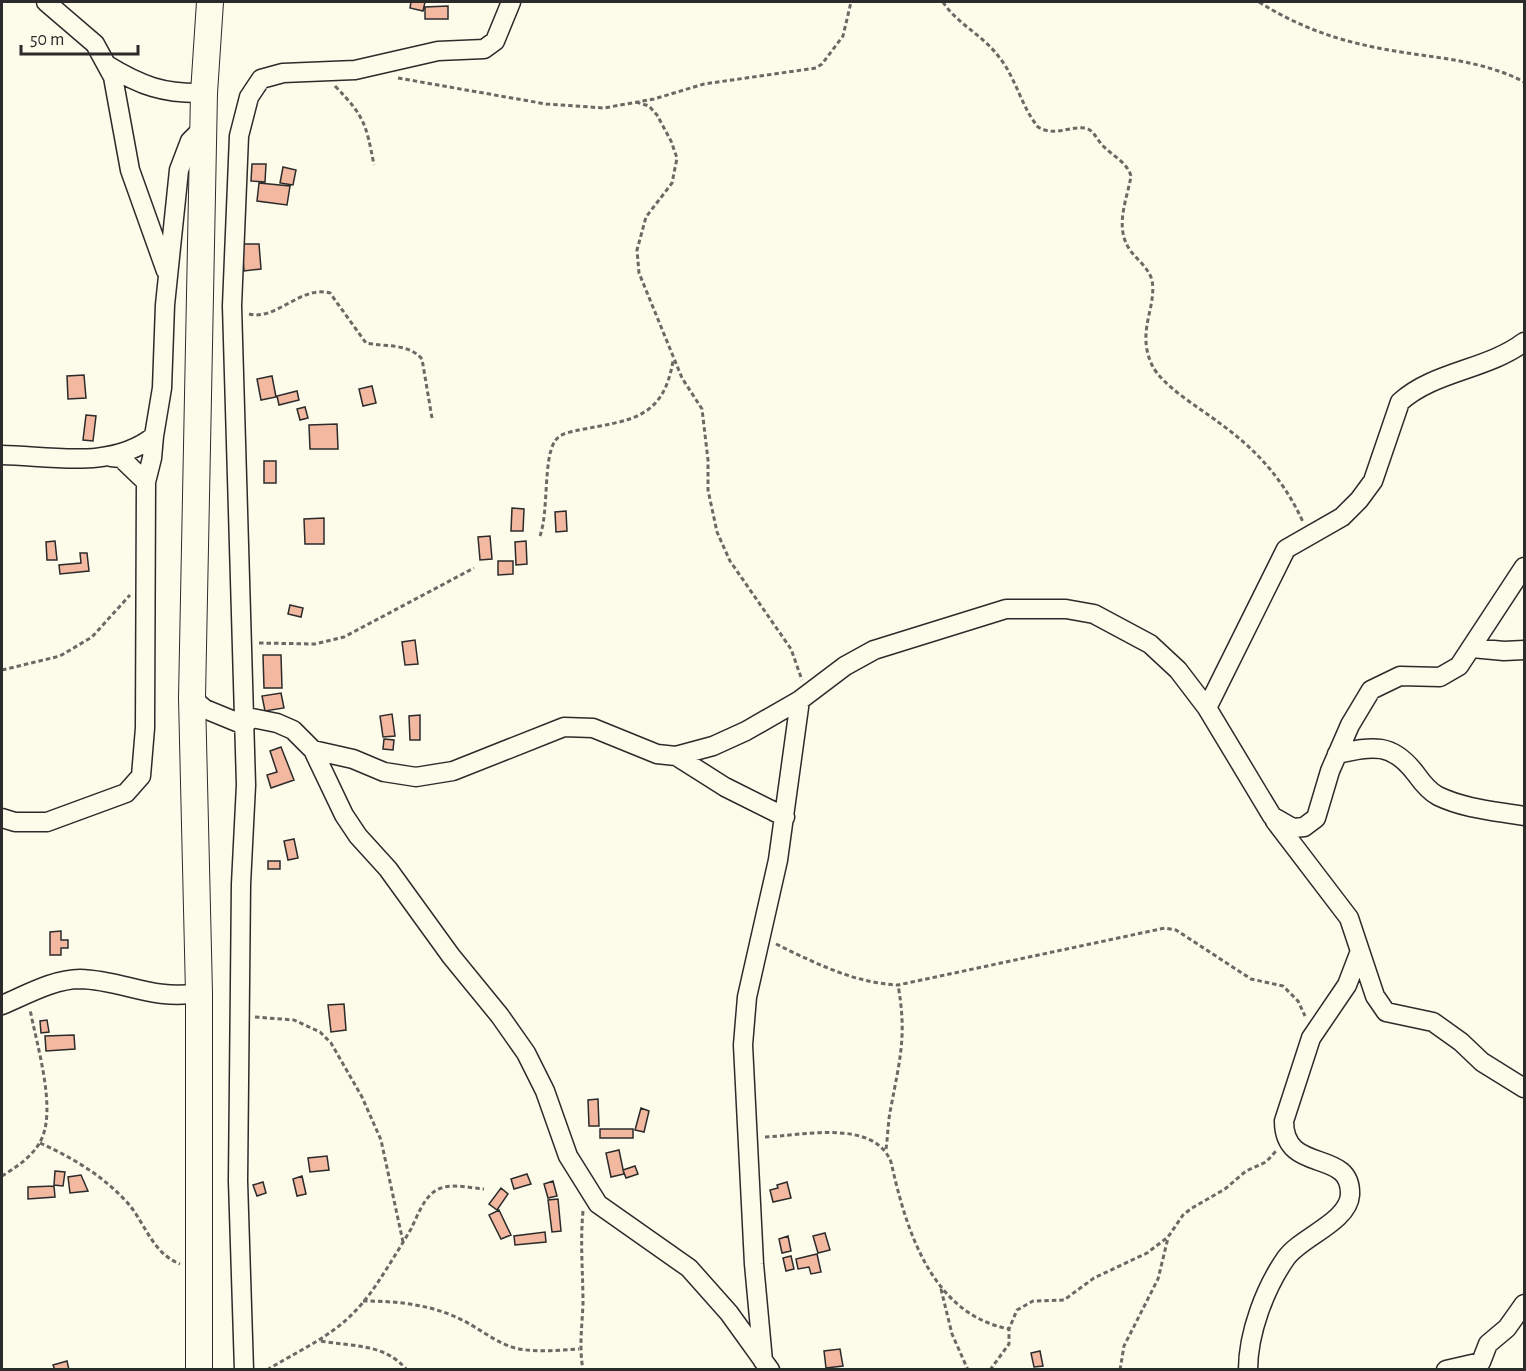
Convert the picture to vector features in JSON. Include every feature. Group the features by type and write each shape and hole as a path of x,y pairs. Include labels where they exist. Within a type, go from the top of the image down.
{"highway":[{"path":"199,1370 197,1271 199,993 192,698 203,128 210,2"}],"street":[{"path":"46,2 95,44 107,65 117,90 130,170 168,274"},
{"path":"244,1370 238,1181 242,1018 241,884 246,785 244,651 232,306 239,136 246,103 261,79 283,73 356,70 438,51 484,49 495,41 511,2"},
{"path":"107,65 131,79 158,90 175,94 204,93"},
{"path":"2,818 15,822 47,822 126,793 141,776 145,728 146,482 152,458 164,363 168,274 179,170 190,141 203,128"},
{"path":"1207,708 1286,549 1342,517 1373,481 1400,402 1423,386 1492,361 1524,342"},
{"path":"111,457 140,447 154,436"},
{"path":"2,455 121,458 146,482"},
{"path":"1272,816 1293,828 1304,827 1317,818 1350,725 1371,690 1400,676 1440,677 1459,666 1524,567"},
{"path":"313,750 353,759 384,772 416,777 453,771 556,730 579,726 593,728 657,754 676,756 713,746 746,731 804,697 845,666 874,650 1006,609 1066,609 1094,614 1150,644 1178,670 1207,708 1272,816 1348,918 1375,996 1386,1012 1433,1022 1461,1042 1482,1062 1524,1088"},
{"path":"1472,648 1524,650"},
{"path":"767,1366 742,1044 747,997 762,936 785,817 804,697"},
{"path":"192,698 205,710 244,725"},
{"path":"244,725 252,718 277,723 293,730 313,750 344,815 358,836 388,869 451,956 500,1016 526,1053 545,1091 568,1156 598,1204 689,1268 729,1313 767,1366"},
{"path":"1338,754 1365,748 1381,748 1394,752 1406,761 1436,795 1473,808 1524,816"},
{"path":"676,756 749,801 785,817"},
{"path":"1248,1370 1252,1338 1259,1315 1272,1282 1287,1256 1335,1219 1350,1198 1350,1188 1345,1176 1335,1166 1298,1154 1286,1138 1284,1121 1311,1038 1339,999 1360,951"},
{"path":"2,1005 63,981 78,979 97,980 154,995 177,997 199,993"},
{"path":"1446,1370 1481,1362 1488,1344 1507,1328 1524,1304"}],"path":[{"path":"397,78 557,105 604,108 704,84 816,68 822,64 843,36 851,2"},
{"path":"942,2 956,19 983,38 998,55 1038,127 1053,132 1083,128 1090,130 1104,148 1129,169 1131,176 1122,222 1127,245 1149,271 1152,280 1146,337 1152,365 1166,382 1235,434 1265,462 1287,491 1308,536"},
{"path":"1259,2 1309,30 1377,48 1483,65 1524,82"},
{"path":"317,72 322,73 337,88 363,120 369,132 374,165"},
{"path":"636,102 649,105 657,115 668,133 677,158 672,183 646,217 637,250 639,273 673,359 702,409 708,460 708,490 717,532 729,561 791,649 804,697"},
{"path":"232,306 254,315 310,293 321,291 330,293 366,343 405,348 416,352 422,359 432,418"},
{"path":"540,536 546,520 549,459 554,441 564,433 629,420 650,409 669,385 673,359"},
{"path":"244,651 261,643 315,644 344,637 474,568"},
{"path":"2,670 60,656 92,637 115,609 145,583"},
{"path":"762,936 839,974 877,984 898,985 1165,928 1176,930 1251,979 1283,986 1298,1001 1311,1038"},
{"path":"898,985 904,1034 903,1054 891,1108 886,1150 923,1262 940,1288 964,1311 998,1327 1009,1329"},
{"path":"2,1176 14,1168 40,1143 45,1129 44,1073 28,994"},
{"path":"242,1018 265,1016 294,1020 320,1032 331,1043 362,1097 381,1140 403,1242"},
{"path":"748,1138 806,1132 837,1132 878,1143 886,1150"},
{"path":"990,1370 1009,1344 1009,1329 1017,1310 1033,1301 1064,1300 1094,1278 1148,1253 1168,1237 1183,1215 1224,1189 1246,1170 1266,1162 1286,1138"},
{"path":"40,1143 84,1164 133,1208 156,1247 171,1260 197,1271"},
{"path":"583,1182 580,1254 583,1304 579,1349 583,1370"},
{"path":"267,1370 321,1341 343,1324 363,1301 403,1242 424,1203 435,1191 445,1187 484,1189"},
{"path":"1119,1370 1124,1346 1158,1280 1168,1237"},
{"path":"940,1288 952,1334 968,1370"},
{"path":"363,1301 404,1303 433,1310 458,1318 498,1341 530,1351 579,1349"},
{"path":"321,1341 381,1349 398,1358 407,1370"}],"building":[{"path":"411,2 425,2 423,11 410,8"},
{"path":"448,6 448,19 425,19 425,7"},
{"path":"252,164 266,164 265,182 251,181"},
{"path":"283,167 296,170 293,185 280,183"},
{"path":"259,183 290,186 287,205 257,201"},
{"path":"242,244 259,244 261,269 244,271"},
{"path":"84,375 86,398 68,399 67,376"},
{"path":"272,376 276,397 261,400 257,379"},
{"path":"372,386 376,403 363,406 359,389"},
{"path":"297,391 299,400 279,405 277,396"},
{"path":"305,407 308,418 300,420 297,409"},
{"path":"86,415 96,416 93,441 83,440"},
{"path":"337,424 338,449 310,449 309,425"},
{"path":"264,461 276,461 276,483 264,483"},
{"path":"512,508 524,509 523,531 511,531"},
{"path":"566,511 567,531 556,532 555,512"},
{"path":"324,518 324,544 305,544 304,519"},
{"path":"490,536 492,559 480,560 478,537"},
{"path":"55,541 57,560 47,560 46,542"},
{"path":"526,541 527,564 516,565 515,542"},
{"path":"80,553 87,553 89,571 60,574 59,565 81,563"},
{"path":"498,561 513,561 513,574 498,575"},
{"path":"290,605 303,608 301,617 288,614"},
{"path":"415,640 418,664 405,665 402,642"},
{"path":"263,655 281,655 282,688 264,688"},
{"path":"281,693 284,708 265,711 262,696"},
{"path":"392,714 395,736 383,737 380,716"},
{"path":"420,715 420,740 410,740 409,716"},
{"path":"384,739 394,740 393,750 383,749"},
{"path":"281,747 294,780 271,788 267,775 277,772 270,751"},
{"path":"294,839 298,858 288,860 284,841"},
{"path":"268,861 280,861 280,869 268,869"},
{"path":"61,931 61,940 68,940 68,948 61,948 61,955 50,955 50,932"},
{"path":"344,1004 346,1030 331,1032 328,1005"},
{"path":"47,1020 49,1032 41,1033 40,1021"},
{"path":"74,1035 75,1049 46,1051 45,1036"},
{"path":"598,1099 599,1126 589,1126 588,1100"},
{"path":"641,1108 649,1111 644,1132 635,1130"},
{"path":"600,1129 633,1129 633,1138 600,1138"},
{"path":"619,1150 624,1174 611,1177 606,1153"},
{"path":"327,1156 329,1170 310,1172 308,1158"},
{"path":"635,1166 638,1174 626,1178 623,1170"},
{"path":"55,1171 65,1172 63,1186 54,1185"},
{"path":"527,1174 531,1184 514,1189 511,1179"},
{"path":"81,1175 88,1191 70,1193 68,1177"},
{"path":"302,1176 306,1194 297,1196 293,1179"},
{"path":"553,1181 557,1196 548,1198 544,1184"},
{"path":"263,1182 266,1193 257,1196 253,1185"},
{"path":"787,1182 791,1198 773,1202 770,1190"},
{"path":"54,1186 55,1197 28,1199 28,1187"},
{"path":"501,1188 508,1194 497,1210 489,1204"},
{"path":"558,1199 561,1231 552,1232 548,1200"},
{"path":"499,1210 511,1235 501,1239 489,1215"},
{"path":"545,1232 546,1242 515,1245 514,1236"},
{"path":"825,1233 830,1250 818,1253 813,1236"},
{"path":"788,1236 791,1251 782,1253 779,1239"},
{"path":"817,1254 821,1272 811,1274 809,1267 798,1269 796,1259"},
{"path":"791,1256 794,1269 786,1271 783,1258"},
{"path":"840,1349 843,1366 826,1368 824,1351"},
{"path":"1040,1351 1043,1366 1034,1367 1031,1353"},
{"path":"67,1361 69,1370 55,1370 53,1365"}]}
